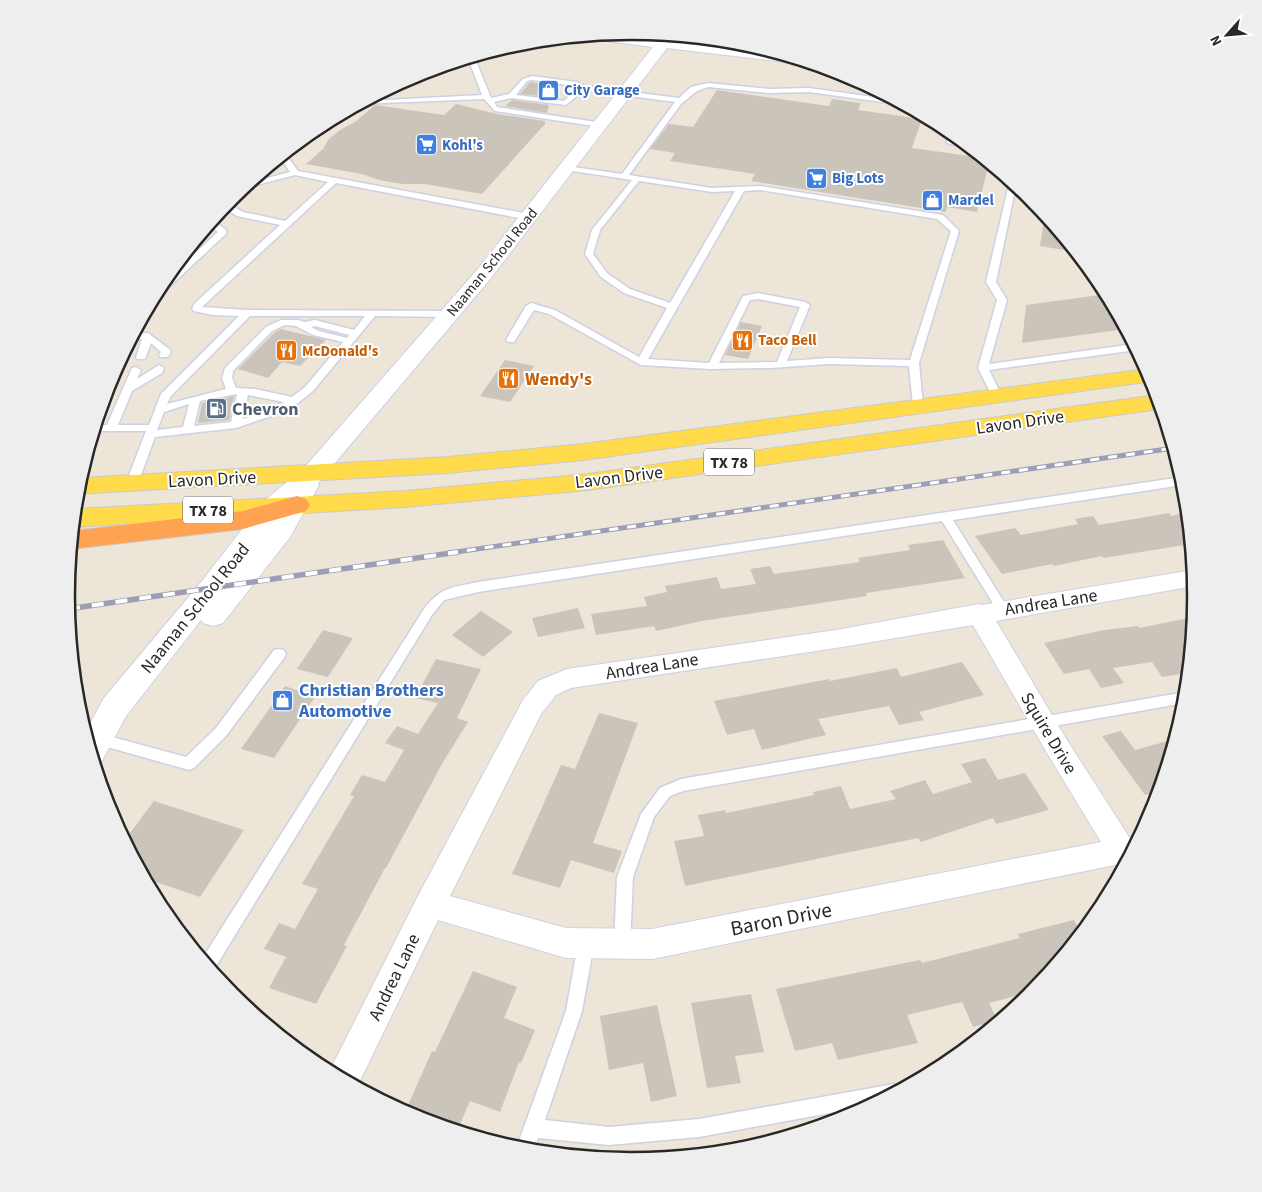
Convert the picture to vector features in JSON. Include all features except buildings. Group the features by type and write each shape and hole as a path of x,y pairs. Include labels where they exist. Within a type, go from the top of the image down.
{"highway":[{"path":"78,539 211,525 279,508"}],"main road":[{"name":"Naaman School Road","path":"96,748 115,707 279,508 313,474 450,314 529,217 665,41"},
{"name":"Lavon Drive","path":"87,485 447,465 583,452 1142,376"},
{"name":"Lavon Drive","path":"81,518 279,508 588,482 1152,403"},
{"path":"918,406 936,434"}],"street":[{"name":"Andrea Lane","path":"346,1073 532,706 547,688 567,679 836,639 1187,579"},
{"name":"Squire Drive","path":"991,612 1042,721 1127,848"},
{"name":"Baron Drive","path":"430,904 566,943 652,944 1125,850"}],"lane":[{"path":"473,63 487,99 495,109 600,125"},
{"path":"511,96 525,80 532,78 577,84 582,88 679,100"},
{"path":"624,177 679,100 694,89 708,85 770,91 809,90 883,100"},
{"path":"375,103 487,99 511,96 566,103 582,88"},
{"path":"286,161 295,173"},
{"path":"566,168 712,190 760,188 940,218 955,231 914,364 918,406"},
{"path":"259,183 295,173 529,217"},
{"path":"637,179 596,230 589,254 604,275 627,291 672,307"},
{"path":"335,180 198,305 198,309 212,312 246,313 450,314"},
{"path":"641,362 741,189"},
{"path":"997,396 983,368 1002,300 991,282 1010,190"},
{"path":"232,209 240,214 287,224"},
{"path":"180,272 223,232 216,226"},
{"path":"712,366 746,298 758,296 805,304 781,364"},
{"path":"511,340 531,306 552,312 641,362 712,366 829,361 914,364"},
{"path":"132,483 165,396 246,313"},
{"path":"102,428 152,431 188,430 236,425 273,412 309,389 372,314"},
{"path":"236,425 238,391 226,375 269,329 284,322 304,325 315,323 334,330 356,333"},
{"path":"304,325 323,336 349,341"},
{"path":"139,337 148,336 166,350 164,356"},
{"path":"140,356 148,336"},
{"path":"983,368 1129,348"},
{"path":"127,390 158,372 159,368"},
{"path":"111,428 136,370"},
{"path":"160,410 208,395 238,391 294,400"},
{"path":"188,430 196,411 195,399"},
{"path":"210,960 380,687 428,612 440,597 453,592 478,588 1175,482"},
{"path":"945,517 991,612"},
{"path":"97,749 189,764 221,732 279,654"},
{"path":"622,944 624,877 648,814 665,792 680,785 1177,699"},
{"path":"528,1142 574,1011 586,944"},
{"path":"533,1128 608,1136 699,1128 848,1108"}],"railway":[{"path":"449,553 1167,449"},
{"path":"75,608 458,552"}],"place":[{"name":"City Garage","path":"548,90"},
{"name":"Kohl's","path":"426,145"},
{"name":"Big Lots","path":"816,178"},
{"name":"Mardel","path":"932,200"},
{"name":"Taco Bell","path":"742,340"},
{"name":"McDonald's","path":"286,351"},
{"name":"Wendy's","path":"509,379"},
{"name":"Chevron","path":"216,409"},
{"name":"Christian Brothers Automotive","path":"283,700"}]}
